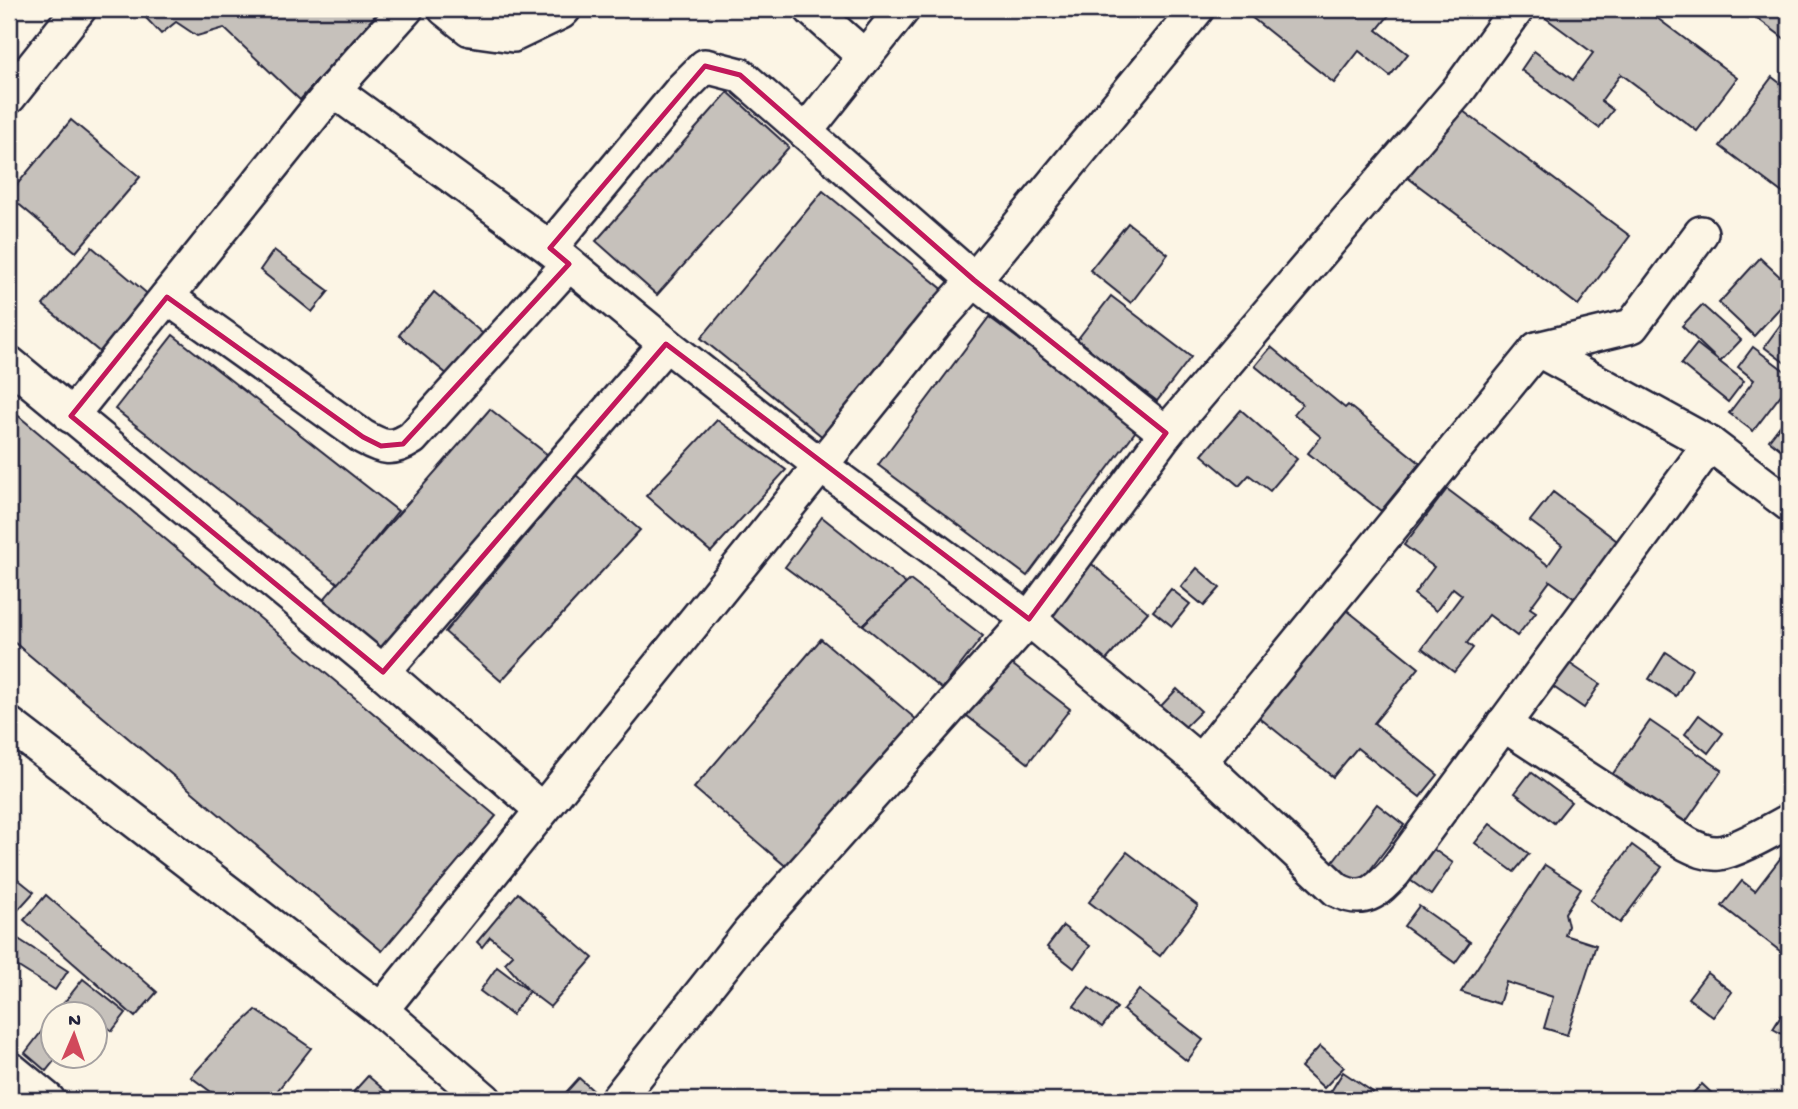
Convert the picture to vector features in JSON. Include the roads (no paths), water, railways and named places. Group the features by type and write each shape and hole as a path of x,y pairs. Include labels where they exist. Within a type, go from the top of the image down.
{"street":[{"path":"9,97 79,9"},
{"path":"71,416 333,90 407,9"},
{"path":"445,9 470,29 513,35 564,9"},
{"path":"811,9 865,57"},
{"path":"805,132 903,9"},
{"path":"381,1010 934,325 1197,9"},
{"path":"617,1100 749,933 1029,619 1166,433 1457,92 1517,9"},
{"path":"167,297 363,437 381,446 394,447 403,444 412,438 560,256 683,88 705,66 740,75 974,280 1166,433"},
{"path":"333,90 560,256 666,344 820,465 1029,619 1200,762 1338,890 1350,897 1377,891 1394,873 1710,444"},
{"path":"1200,762 1537,349 1632,326 1701,233"},
{"path":"383,672 666,344"},
{"path":"1537,349 1710,444 1789,504"},
{"path":"9,363 383,672 542,810"},
{"path":"9,723 381,1010 485,1100"},
{"path":"1503,724 1687,845 1702,851 1719,853 1735,848 1789,821"},
{"path":"10,1071 48,1100"}]}
